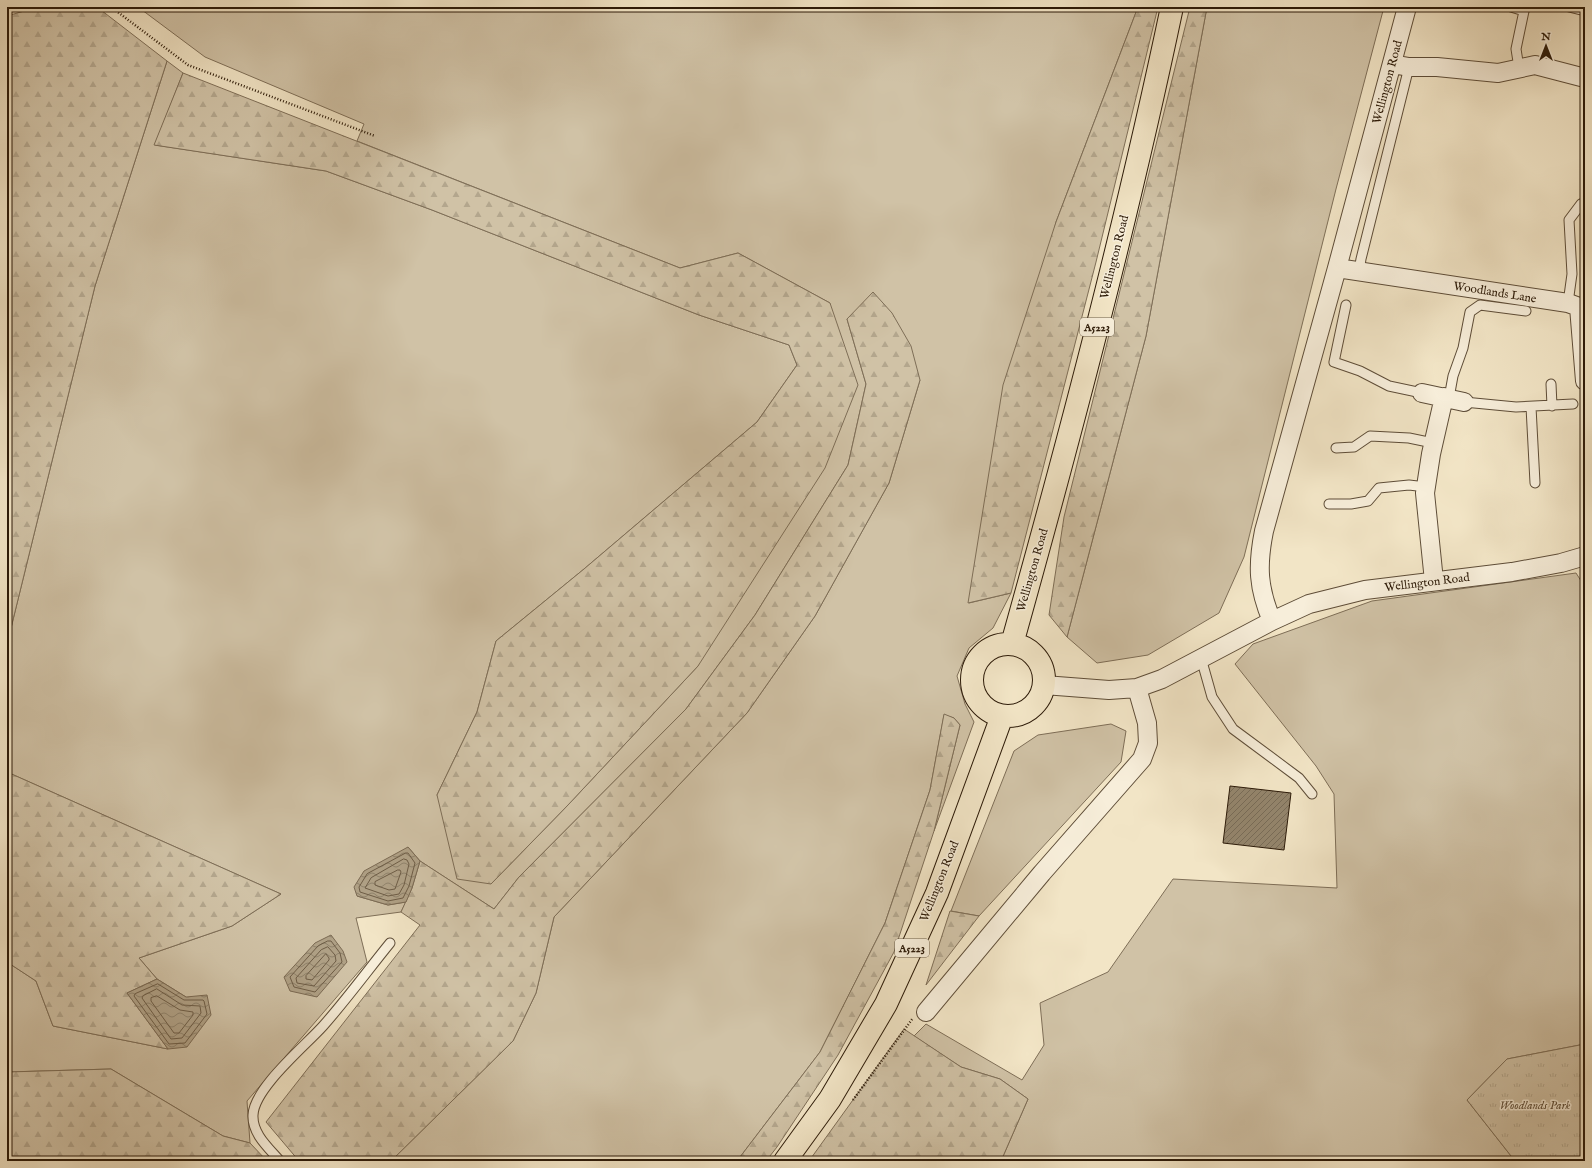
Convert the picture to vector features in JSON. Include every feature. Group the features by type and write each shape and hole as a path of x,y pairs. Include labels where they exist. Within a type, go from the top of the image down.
{"main road":[{"name":"Wellington Road","path":"1012,644 1048,516 1111,273 1172,7"},
{"path":"1012,644 1023,647 1033,653 1037,658 1044,674 1044,685 1041,696 1034,706 1025,713 1014,716 1002,716 990,712 981,704 974,694 971,682 973,670 979,658 983,654 999,645 1012,644"},
{"name":"Wellington Road","path":"785,1161 830,1099 886,1004 937,893 1002,716"}],"street":[{"name":"Wellington Road","path":"1272,621 1261,590 1259,554 1264,531 1338,268 1401,65 1407,7"},
{"path":"1401,65 1498,73 1535,65 1585,78"},
{"name":"Woodlands Lane","path":"1338,268 1568,303"},
{"path":"1568,303 1579,307 1585,381"},
{"path":"1422,393 1452,399 1433,443 1426,487 1426,511 1434,580"},
{"name":"Wellington Road","path":"1044,685 1109,690 1137,688 1162,679 1272,621 1309,604 1365,590 1434,580 1512,572 1561,563 1585,556"},
{"path":"926,1012 1042,873 1142,759 1148,743 1147,723 1137,688"}],"lane":[{"path":"1511,7 1525,9 1516,49 1519,68"},
{"path":"1569,7 1585,12"},
{"path":"1359,271 1401,65"},
{"path":"1568,303 1572,274 1569,220 1581,204 1585,202"},
{"path":"1346,305 1334,362 1360,371 1388,386 1422,393"},
{"path":"1526,311 1480,305 1470,312 1463,348 1453,376 1452,399 1516,407 1573,404"},
{"path":"1551,384 1552,406"},
{"path":"1531,407 1535,483"},
{"path":"1336,448 1354,447 1370,436 1409,438 1433,443"},
{"path":"1329,504 1351,504 1368,501 1379,488 1409,485 1426,487"},
{"path":"1201,658 1212,697 1232,729 1299,778 1312,794"},
{"path":"280,1161 257,1134 253,1114 258,1100 278,1073 324,1026 390,943"}],"path":[{"path":"111,7 188,65 375,136"},
{"path":"850,1104 916,1014 926,1012"}],"green space":[{"path":"38,7 97,7 167,61 95,286 11,628 7,662 7,16"},
{"path":"138,7 1138,7 1056,222 969,603 1011,593 993,628 969,648 957,676 965,704 974,722 934,831 960,725 954,718 944,715 930,790 885,923 820,1052 737,1161 391,1161 513,1041 536,993 554,917 747,713 815,616 889,483 920,380 847,319 866,384 848,465 755,615 686,709 519,877 494,909 420,861 408,847 357,896 388,905 406,902 401,912 356,918 367,962 247,1101 250,1143 223,1136 111,1069 7,1072 7,962 36,981 53,1026 168,1049 186,997 157,979 139,958 232,926 281,894 7,772 7,662 11,628 95,286 167,61 183,73 155,145 326,171 432,210 699,315 789,345 797,365 757,422 584,569 496,641 477,712 437,795 491,884 568,805 698,666 830,303 738,253 680,268 357,141 364,124 205,57"},
{"path":"1138,7 1158,7 1096,262 1011,593 968,603 1003,385 1056,222"},
{"path":"1190,7 1207,7 1146,336 1067,637 1049,615 1064,517"},
{"path":"1207,7 1384,7 1336,189 1244,557 1219,613 1148,655 1097,663 1067,637 1146,336"},
{"path":"183,73 680,268 738,253 830,303 858,385 825,468 698,666 568,805 491,884 457,879 437,795 477,712 496,641 584,569 757,422 797,365 789,345 699,315 432,210 326,171 154,145"},
{"path":"873,292 892,313 911,346 920,380 889,483 815,616 747,713 554,917 536,993 513,1041 391,1161 299,1161 266,1122 420,925 401,912 412,888 420,861 494,909 519,877 686,709 755,615 848,465 866,384 847,319"},
{"path":"1576,573 1585,587 1585,905 1583,908 1585,909 1585,1044 1507,1059 1467,1100 1515,1161 1001,1161 1028,1099 1000,1079 961,1067 914,1036 926,1024 1022,1080 1044,1045 1040,1003 1108,972 1173,879 1337,888 1334,794 1316,766 1235,664 1253,644 1372,601"},
{"path":"944,714 954,718 960,725 934,831 894,952 838,1055 777,1147 766,1161 737,1161 820,1052 885,923 930,790"},
{"path":"1111,724 1126,731 1121,762 979,916 951,911 1014,751 1038,735"},
{"path":"7,772 281,894 232,926 139,958 157,979 127,993 168,1049 53,1026 36,981 7,962"},
{"path":"950,911 979,916 926,985"},
{"path":"904,1029 961,1067 1000,1079 1028,1099 1001,1161 809,1161"},
{"name":"Woodlands Park","path":"1585,1044 1585,1161 1515,1161 1467,1100 1507,1059"},
{"path":"111,1069 223,1136 250,1143 267,1161 7,1161 7,1072"}],"water":[{"path":"408,847 420,861 406,902 388,905 357,896 354,887 364,871"},
{"path":"331,935 343,951 347,962 317,997 290,991 284,977 315,943"},
{"path":"157,979 186,997 207,995 211,1015 187,1047 168,1049 127,993"}],"building":[{"path":"1230,786 1291,793 1284,850 1223,843"}]}
